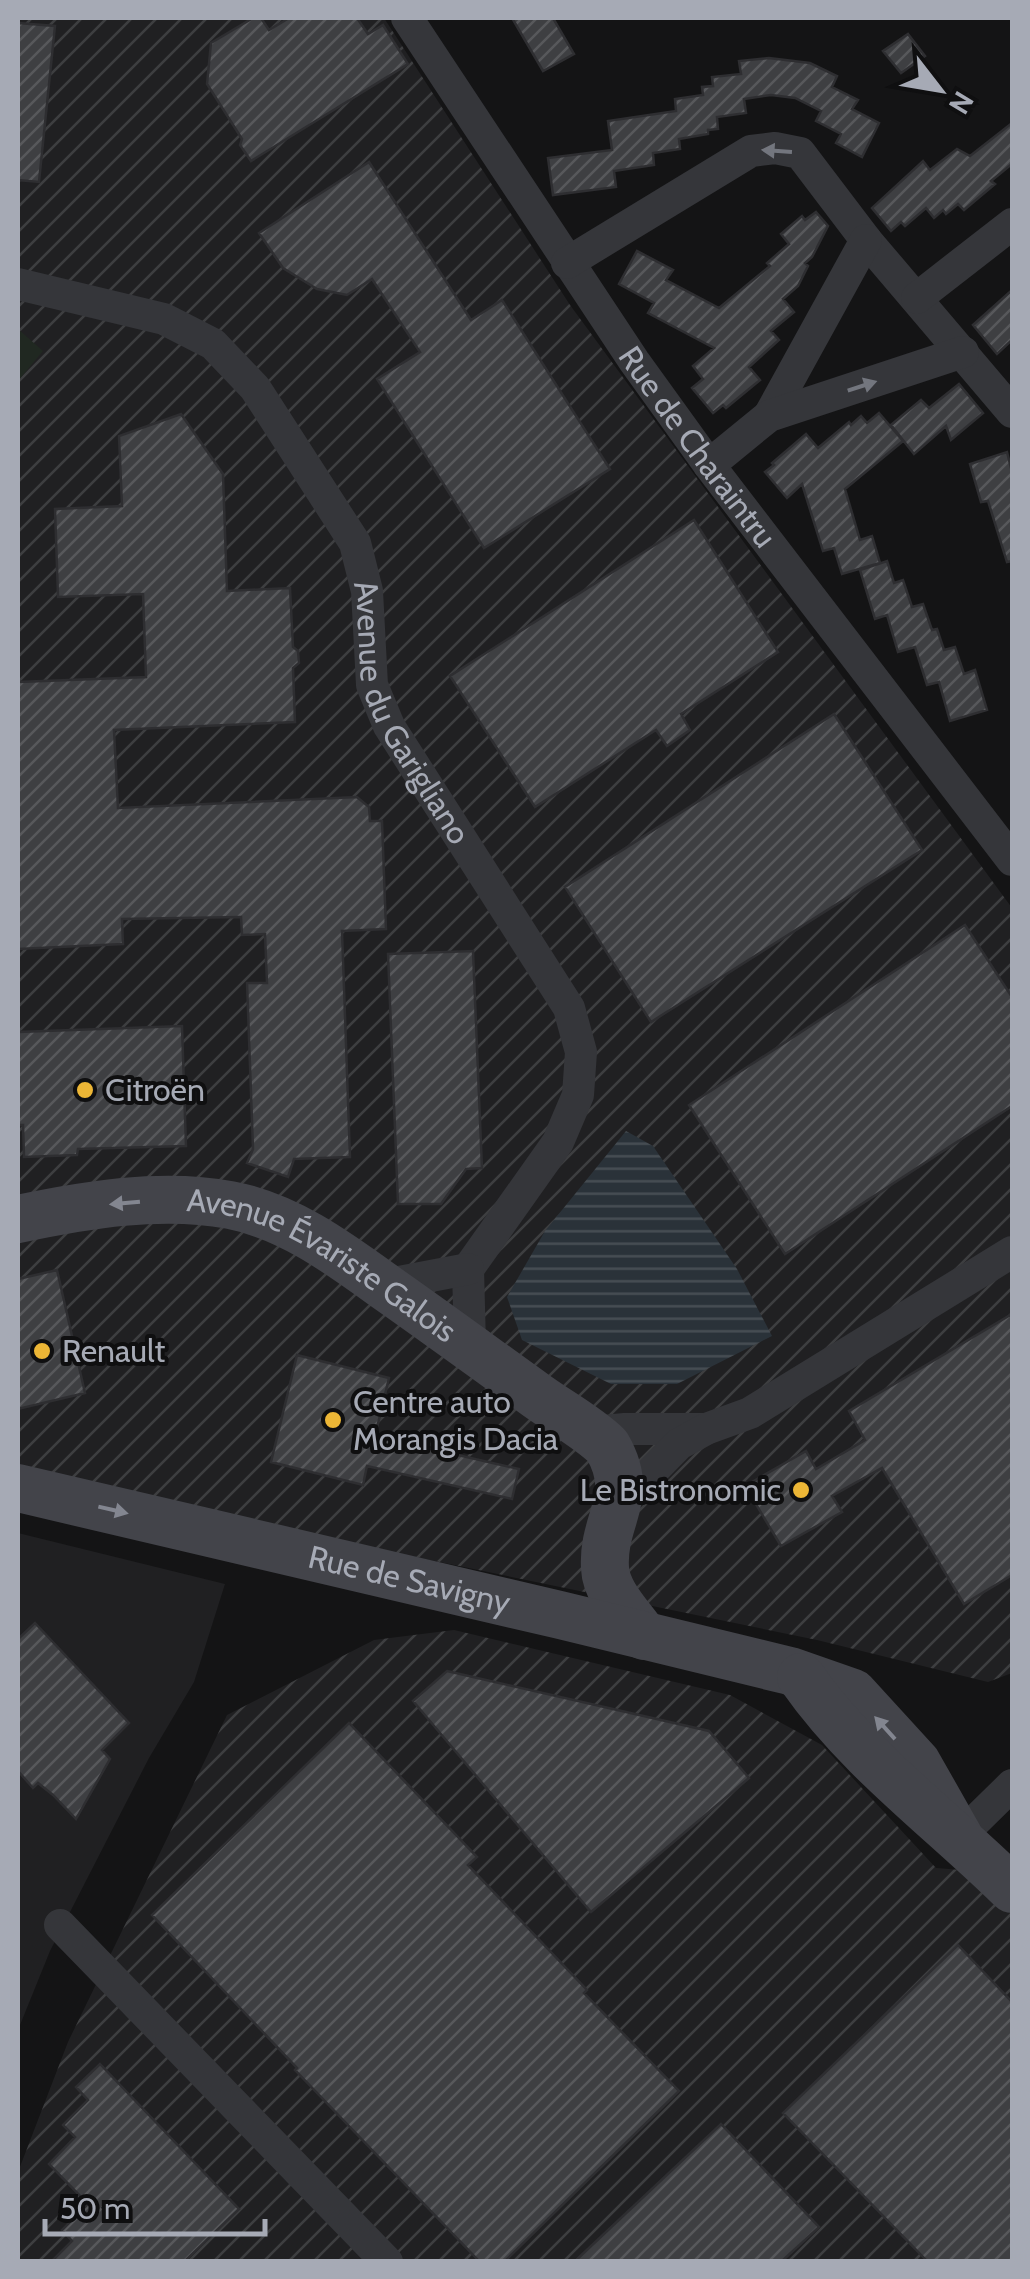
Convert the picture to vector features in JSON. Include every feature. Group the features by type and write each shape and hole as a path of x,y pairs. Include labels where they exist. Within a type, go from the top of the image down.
{"main road":[{"name":"Avenue Évariste Galois","path":"18,1219 73,1208 158,1200 230,1205 266,1215 309,1236 383,1284 607,1446 616,1462 622,1495 604,1570 611,1589 644,1636"},
{"name":"Rue de Savigny","path":"18,1488 790,1671 802,1677 829,1718 873,1763 992,1863"},
{"path":"527,1608 570,1588 613,1523"}],"street":[{"name":"Rue de Charaintru","path":"406,18 567,263 709,464 1012,860"},
{"path":"567,263 751,151 775,148 800,154 866,240 1012,412"},
{"path":"917,298 1012,224"},
{"path":"769,416 866,240"},
{"name":"Avenue du Garigliano","path":"18,284 164,319 213,344 255,388 355,543 368,591 372,685 389,726 569,1008 581,1052 578,1095 558,1142 468,1269"},
{"path":"709,464 769,416 962,352"},
{"path":"613,1523 679,1444 750,1413 1012,1252"},
{"path":"383,1284 468,1269 470,1344"},
{"path":"592,1432 625,1428 706,1429"},
{"path":"992,1863 1012,1784"},
{"path":"60,1926 386,2262"}],"shaded area":[{"path":"18,18 384,18 570,305 1012,908 1012,1673 988,1682 817,1640 18,1475"},
{"path":"18,329 43,351 18,381"},
{"path":"626,1131 653,1146 737,1269 772,1336 677,1384 611,1384 522,1340 507,1297 545,1231"},
{"path":"18,1533 225,1584 194,1682 149,1758 50,1951 18,2030"},
{"path":"454,1630 730,1695 822,1745 936,1868 1012,1874 1012,2261 18,2261 18,2172 68,2042 227,1715 374,1640"}],"building":[{"path":"253,18 261,18 269,30 289,18 357,18 368,34 383,25 408,64 251,161 240,145 242,139 207,84 211,43"},
{"path":"512,18 553,18 574,54 543,71"},
{"path":"18,23 55,26 39,182 18,180"},
{"path":"908,34 925,56 901,73 883,51"},
{"path":"769,58 810,63 837,76 832,87 858,100 852,109 879,123 862,157 836,143 841,134 816,121 821,111 795,98 771,95 744,99 746,113 717,117 718,129 679,139 680,149 653,153 654,165 614,171 616,187 553,195 548,158 612,150 608,121 676,111 675,99 703,95 702,87 713,86 712,77 741,74 739,61"},
{"path":"1012,123 1012,164 964,210 958,204 934,218 926,208 905,226 901,222 891,231 872,208 923,161 930,170 957,149 970,156"},
{"path":"369,162 471,320 502,300 610,469 484,548 377,379 420,352 372,279 347,295 317,289 283,268 259,233"},
{"path":"816,212 828,226 805,263 808,266 798,286 783,299 794,312 771,331 779,340 749,367 760,380 726,408 723,405 713,413 692,388 703,379 693,366 714,348 648,313 654,303 619,284 637,251 673,270 666,280 719,308 770,266 767,263 789,244 781,234 802,216 805,220"},
{"path":"1012,290 1012,340 997,354 973,325"},
{"path":"959,384 983,413 951,440 946,426 914,454 891,425 921,400 929,408"},
{"path":"879,413 903,441 845,489 860,540 872,536 880,563 842,574 834,548 823,551 802,484 787,498 765,472 806,434 818,448 849,422 851,425 861,416 867,423"},
{"path":"181,414 223,474 227,591 290,588 293,647 298,651 299,663 293,668 295,722 114,730 118,808 357,797 369,807 370,821 382,821 386,929 342,931 350,1157 294,1159 288,1177 247,1163 253,1149 247,983 267,983 265,934 242,935 241,917 122,919 123,944 18,949 18,682 146,677 143,594 58,597 55,509 122,506 119,436"},
{"path":"1007,452 1012,472 1012,561 1007,562 988,501 981,502 970,464"},
{"path":"694,520 778,652 681,714 690,730 667,746 656,730 535,807 450,676"},
{"path":"887,561 894,583 903,580 912,607 923,604 944,650 955,647 964,674 975,670 987,710 950,721 939,682 927,685 915,647 898,652 887,615 875,619 860,570"},
{"path":"834,714 922,850 651,1022 565,887"},
{"path":"965,925 1012,997 1012,1106 785,1254 689,1105"},
{"path":"473,951 482,1168 466,1169 441,1204 398,1204 388,954"},
{"path":"182,1026 186,1146 78,1149 77,1155 24,1157 23,1125 18,1125 18,1032"},
{"path":"57,1270 85,1393 18,1409 18,1279"},
{"path":"1012,1314 1012,1575 964,1604 882,1468 832,1496 842,1512 781,1546 745,1486 806,1451 816,1469 865,1440 849,1411"},
{"path":"297,1355 389,1378 375,1436 519,1469 512,1499 367,1466 363,1485 271,1462"},
{"path":"35,1623 129,1723 102,1750 110,1759 76,1819 53,1795 38,1783 33,1788 18,1771 18,1639"},
{"path":"447,1671 709,1731 749,1778 591,1912 413,1701"},
{"path":"349,1723 477,1857 468,1865 679,2091 504,2262 480,2262 152,1915"},
{"path":"958,1945 1012,2002 1012,2262 928,2262 783,2113"},
{"path":"100,2064 239,2209 184,2262 51,2262 72,2241 62,2230 88,2204 49,2164 75,2137 63,2125 88,2100 76,2087"},
{"path":"721,2124 819,2227 781,2262 574,2262"}],"place":[{"name":"Citroën","path":"85,1090"},
{"name":"Renault","path":"42,1351"},
{"name":"Centre auto Morangis Dacia","path":"333,1420"},
{"name":"Le Bistronomic","path":"801,1490"}]}
